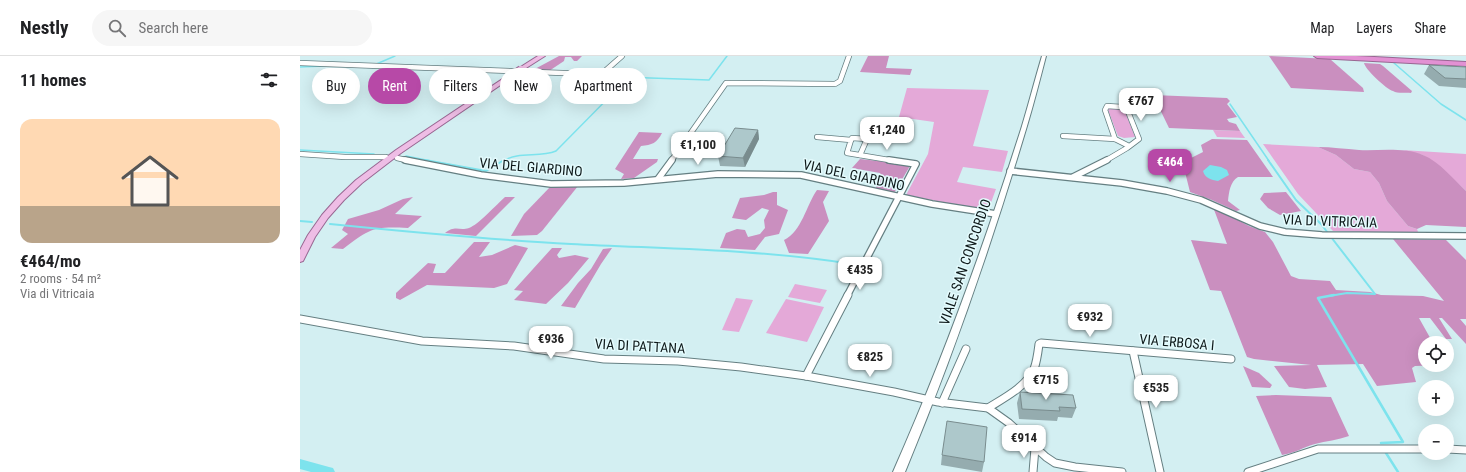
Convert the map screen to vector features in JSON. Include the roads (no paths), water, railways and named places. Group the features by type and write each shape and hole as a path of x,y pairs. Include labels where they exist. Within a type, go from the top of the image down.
{"highway":[{"path":"1317,56 1466,62"},
{"path":"1355,56 1466,62"}],"main road":[{"path":"300,259 308,241 322,220 362,179 395,154 542,56"},
{"name":"VIALE SAN CONCORDIO","path":"899,472 930,400 996,214 1021,137 1044,56"}],"street":[{"path":"300,63 367,64 401,67 590,74 605,71 622,56"},
{"path":"658,179 726,83 835,84 840,81 849,56"},
{"path":"1071,177 1130,146 1139,139 1127,109 1122,107 1107,106 1105,110 1115,139"},
{"path":"1063,136 1115,139 1130,146"},
{"path":"817,137 851,140 852,138 867,139 860,155"},
{"path":"806,376 916,164 847,153 851,140"},
{"path":"300,154 346,157 386,157"},
{"name":"VIA DEL GIARDINO","path":"396,158 481,175 551,184 617,183 718,174 801,175 961,210 996,214"},
{"name":"VIA DI VITRICAIA","path":"1010,171 1136,185 1188,196 1213,204 1252,224 1268,230 1323,235 1466,236"},
{"name":"VIA DI PATTANA","path":"300,319 422,341 514,346 604,359 678,361 806,376 894,392 942,403 988,408"},
{"name":"VIA ERBOSA I","path":"988,408 1004,398 1033,371 1037,359 1039,344 1041,343 1231,359"},
{"path":"942,403 966,349"},
{"path":"1133,351 1160,472"},
{"path":"988,408 1009,423 1035,448 1055,463 1075,467 1122,472"},
{"path":"1033,472 1035,448"},
{"path":"1248,472 1318,449 1418,449"},
{"path":"1454,450 1466,450"}],"water":[{"path":"1210,165 1227,170 1229,175 1218,181 1209,178 1203,171"}],"waterway":[{"path":"374,65 395,56"},
{"path":"647,78 709,80 727,56"},
{"path":"1394,63 1441,104 1466,120"},
{"path":"300,67 324,66"},
{"path":"503,161 516,156 543,154 556,151 602,104"},
{"path":"1230,104 1269,161"},
{"path":"300,150 374,154"},
{"path":"406,156 431,161"},
{"path":"425,160 486,171 504,160"},
{"path":"1268,160 1296,200 1321,224 1328,233"},
{"path":"300,221 312,222"},
{"path":"330,224 511,240 747,252 852,264"},
{"path":"1329,296 1347,293 1375,294 1331,237"},
{"path":"1334,295 1318,298 1403,442 1381,443"},
{"path":"1386,453 1398,472"},
{"path":"300,464 329,472"}]}
